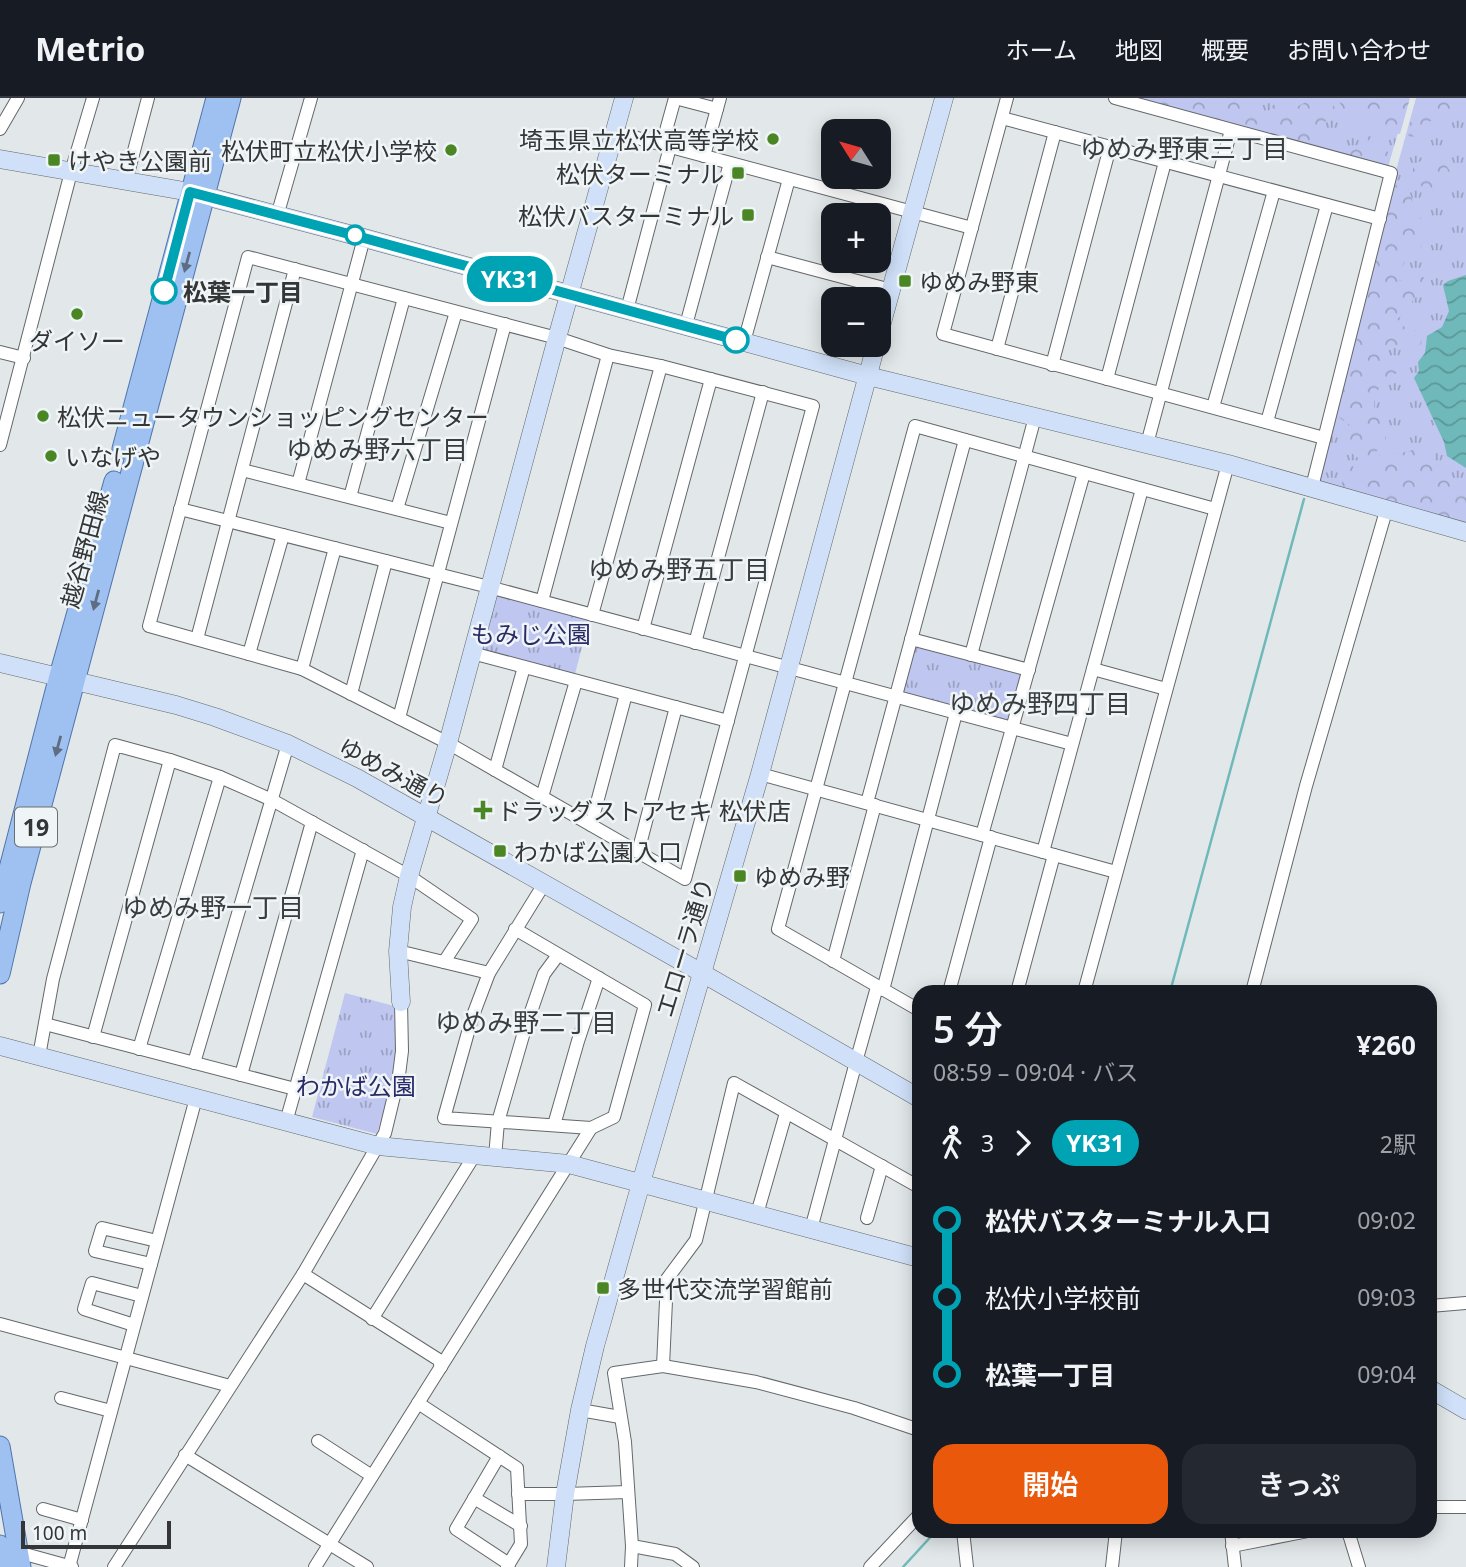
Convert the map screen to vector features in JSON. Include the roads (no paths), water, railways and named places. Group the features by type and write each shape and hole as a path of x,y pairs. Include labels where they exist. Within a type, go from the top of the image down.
{"main road":[{"name":"越谷野田線","path":"198,194 216,98"},
{"name":"越谷野田線","path":"0,974 110,495 198,194 231,98"},
{"name":"越谷野田線","path":"0,903 67,678"},
{"path":"0,1446 7,1554"}],"street":[{"path":"0,129 18,98"},
{"path":"0,445 93,98"},
{"path":"126,181 148,98"},
{"path":"277,216 311,98"},
{"path":"114,1567 303,1274 385,1133 399,1076 402,1051 398,951 402,907 409,876 448,743 624,98"},
{"path":"627,310 675,98 718,104 704,156"},
{"path":"891,290 944,98"},
{"path":"1007,98 943,334 1324,438"},
{"path":"1115,98 1391,173 1312,487"},
{"path":"1002,118 1380,219"},
{"path":"1147,444 1231,130"},
{"path":"615,132 972,228"},
{"path":"997,349 1055,132"},
{"path":"1052,365 1110,147"},
{"path":"0,159 198,194 868,376 1228,464 1312,487 1384,514 1466,532"},
{"path":"1107,379 1165,162"},
{"path":"686,325 730,163"},
{"path":"744,342 789,179"},
{"path":"1213,407 1274,191"},
{"path":"1266,422 1327,205"},
{"path":"298,484 364,238"},
{"path":"248,257 352,284 557,338 608,355 661,366 813,406 685,879 448,743 302,669 149,625 248,257"},
{"path":"767,257 880,287"},
{"path":"197,639 295,269"},
{"path":"350,497 404,298"},
{"path":"397,509 456,312"},
{"path":"399,718 505,324"},
{"path":"0,352 24,358"},
{"path":"542,601 608,355"},
{"name":"エローラ通り","path":"556,1567 565,1494 595,1346 760,774 873,357"},
{"path":"592,615 661,366"},
{"path":"643,629 711,379"},
{"path":"695,643 763,392"},
{"path":"971,655 1035,417"},
{"path":"912,1006 778,929 915,426 1215,509"},
{"path":"833,961 896,697 965,440"},
{"path":"1086,985 1228,464"},
{"path":"242,470 451,523"},
{"path":"951,985 1013,728 1084,472"},
{"path":"1019,985 1072,744 1142,489"},
{"path":"180,509 489,587 1072,744"},
{"path":"1254,985 1306,786 1384,514"},
{"path":"249,654 283,535"},
{"path":"302,669 335,548"},
{"path":"351,694 386,561"},
{"path":"911,639 1029,670"},
{"path":"472,653 728,721"},
{"name":"ゆめみ通り","path":"0,663 215,717 288,744 357,778 912,1094"},
{"path":"495,770 524,667"},
{"path":"1093,669 1166,689"},
{"path":"542,797 576,681"},
{"path":"591,825 626,694"},
{"path":"638,852 676,707"},
{"path":"811,1229 856,1062 929,820 956,713"},
{"path":"194,1063 288,744"},
{"path":"39,1056 52,979 115,745 220,777 272,800 409,876 472,919 444,962"},
{"path":"93,1037 170,760"},
{"path":"760,774 1116,872"},
{"path":"139,1049 220,777"},
{"path":"241,1075 312,822"},
{"path":"286,1122 363,850"},
{"path":"544,884 489,973 472,1018 444,1118 591,1128"},
{"path":"315,1567 591,1128 614,1116 645,1005 515,929"},
{"path":"398,951 489,973"},
{"path":"495,1157 498,1122 524,1032 544,974 558,955"},
{"path":"554,1125 599,978"},
{"path":"45,1024 295,1089"},
{"path":"0,1046 378,1146 569,1164 912,1256"},
{"path":"663,1366 667,1279 696,1240 734,1083 912,1183"},
{"path":"7,1554 70,1567 196,1098"},
{"path":"757,1214 786,1113"},
{"path":"372,1318 474,1156"},
{"path":"867,1218 882,1166"},
{"path":"151,1264 95,1251 102,1228 157,1241"},
{"path":"303,1274 439,1360 441,1367"},
{"path":"134,1325 84,1309 92,1283 142,1296"},
{"path":"1437,1305 1466,1303"},
{"path":"0,1324 230,1387"},
{"path":"631,1567 625,1442 614,1373 663,1366 756,1382 854,1408 912,1428"},
{"path":"1437,1393 1466,1410"},
{"path":"61,1398 111,1411"},
{"path":"418,1403 499,1456 517,1468 521,1544 508,1565 456,1530 499,1456"},
{"path":"580,1410 621,1418"},
{"path":"318,1441 372,1476"},
{"path":"185,1455 367,1567"},
{"path":"518,1494 628,1492"},
{"path":"474,1498 521,1526"},
{"path":"1437,1507 1466,1507"},
{"path":"43,1509 82,1520"},
{"path":"870,1567 912,1522"},
{"path":"964,1538 967,1567"},
{"path":"1112,1567 1115,1538"},
{"path":"1231,1538 1235,1567"},
{"path":"1232,1546 1273,1538"},
{"path":"1350,1538 1359,1567"},
{"path":"632,1546 676,1554 693,1567"}],"water":[{"path":"1466,275 1466,468 1447,456 1444,442 1414,378 1419,371 1418,362 1425,353 1427,336 1442,327 1449,311 1443,285"}],"waterway":[{"path":"1172,985 1304,499"},
{"path":"903,1567 930,1538"}],"place":[{"name":"埼玉県立松伏高等学校","path":"773,139"},
{"name":"松伏町立松伏小学校","path":"451,150"},
{"name":"けやき公園前","path":"54,160"},
{"name":"松伏ターミナル","path":"738,173"},
{"name":"松伏バスターミナル","path":"748,215"},
{"name":"ゆめみ野東","path":"905,281"},
{"name":"松葉一丁目","path":"164,291"},
{"name":"ダイソー","path":"77,314"},
{"name":"松伏ニュータウンショッピングセンター","path":"43,416"},
{"name":"いなげや","path":"51,456"},
{"name":"ドラッグストアセキ 松伏店","path":"483,810"},
{"name":"わかば公園入口","path":"500,851"},
{"name":"ゆめみ野","path":"740,876"},
{"name":"多世代交流学習館前","path":"603,1288"}],"district":[{"name":"ゆめみ野東三丁目","path":"1184,148"},
{"name":"ゆめみ野六丁目","path":"377,449"},
{"name":"ゆめみ野五丁目","path":"679,569"},
{"name":"ゆめみ野四丁目","path":"1040,703"},
{"name":"ゆめみ野一丁目","path":"213,907"},
{"name":"ゆめみ野二丁目","path":"526,1022"}],"park label":[{"name":"もみじ公園","path":"531,633"},
{"name":"わかば公園","path":"356,1085"}]}
